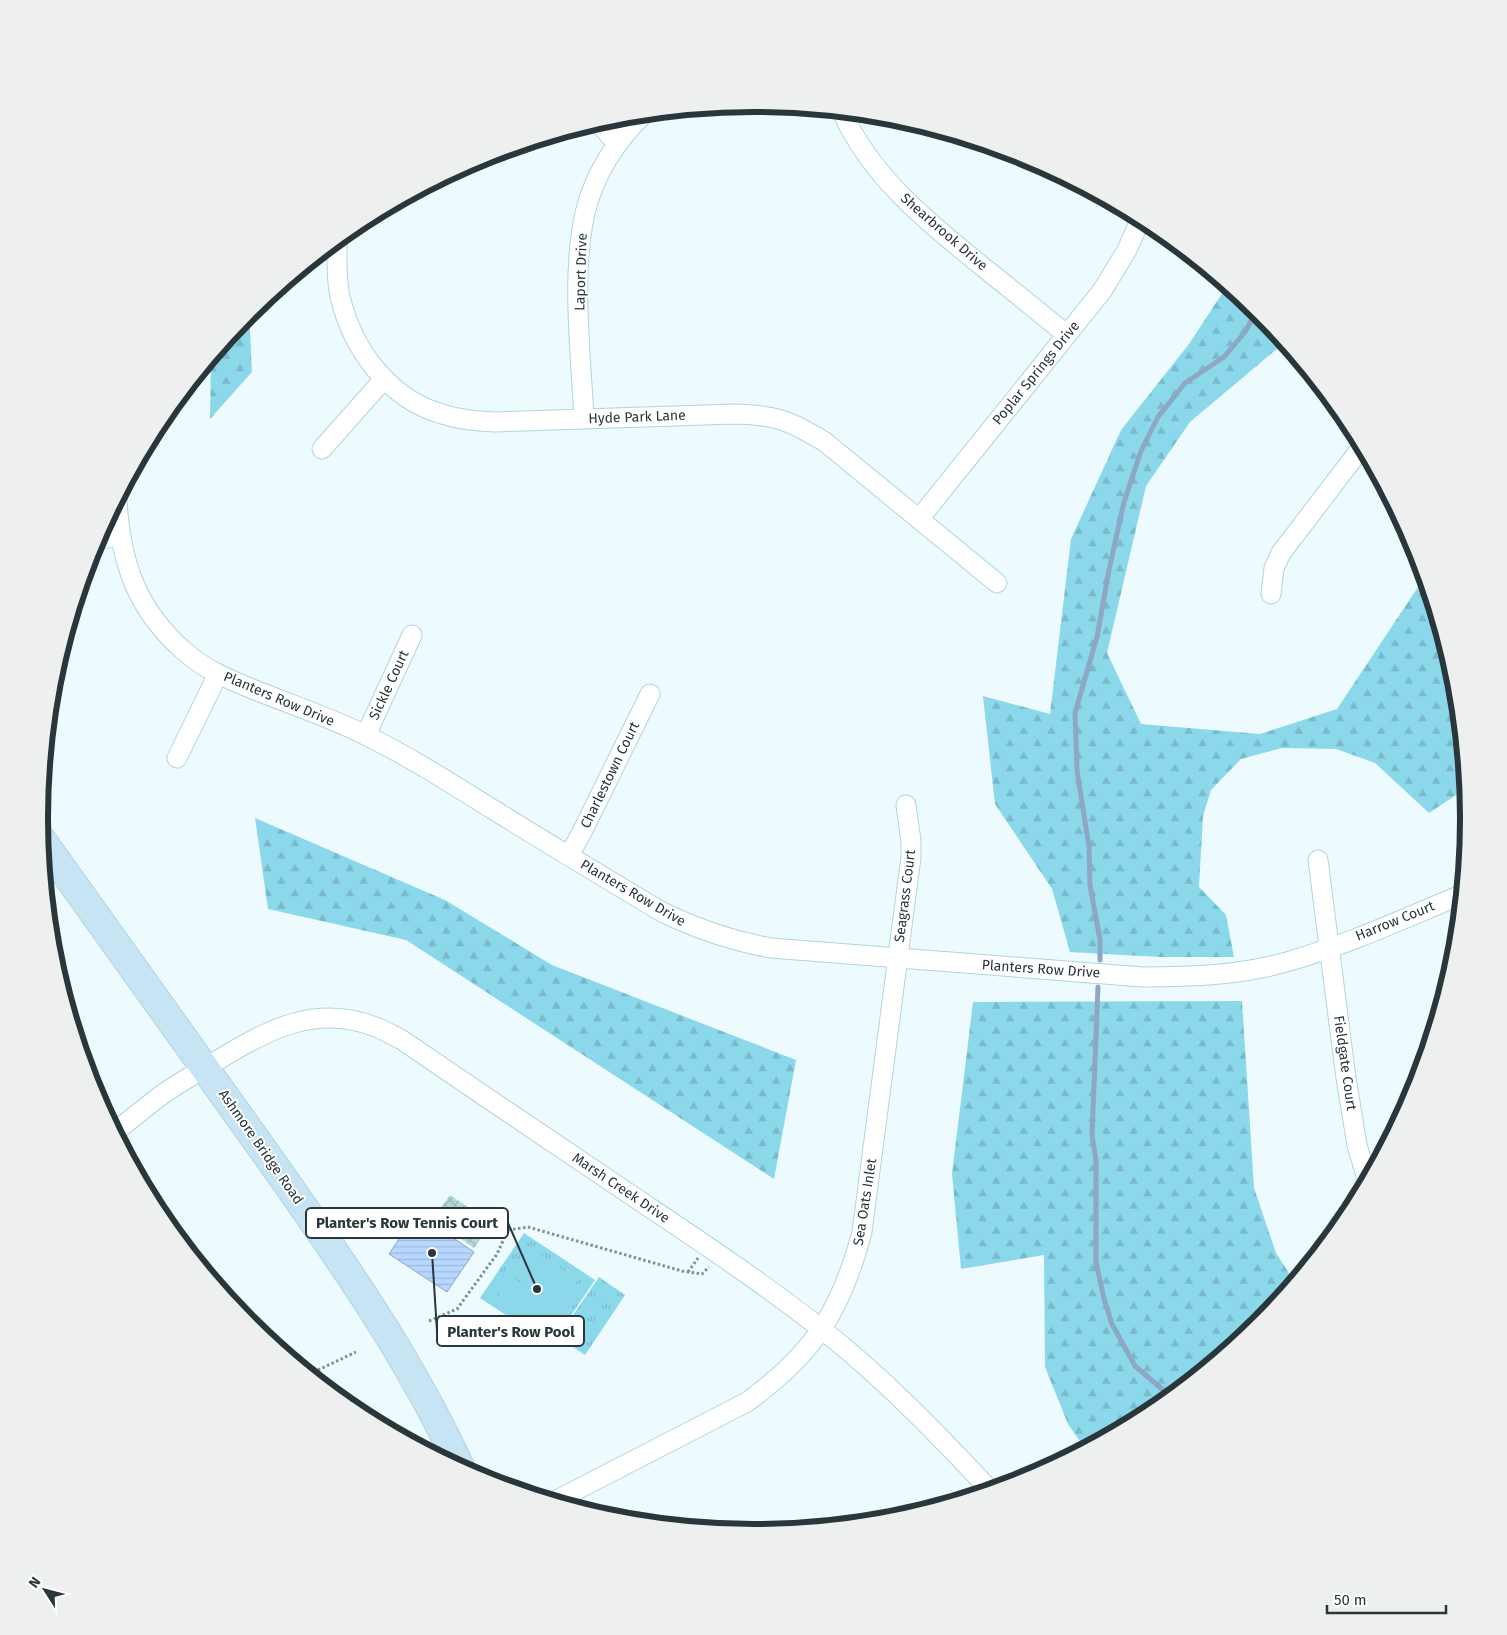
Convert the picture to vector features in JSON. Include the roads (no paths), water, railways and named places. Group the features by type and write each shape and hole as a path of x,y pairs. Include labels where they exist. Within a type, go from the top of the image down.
{"main road":[{"name":"Ashmore Bridge Road","path":"49,850 316,1224 397,1347 429,1404 455,1457"}],"street":[{"name":"Shearbrook Drive","path":"845,118 869,159 882,176 915,209 1067,335"},
{"name":"Laport Drive","path":"584,419 579,309 580,247 585,212 596,179 616,144 638,122"},
{"path":"603,128 616,144"},
{"name":"Poplar Springs Drive","path":"919,519 1102,291 1127,250 1138,225"},
{"name":"Hyde Park Lane","path":"337,248 340,296 348,322 359,347 374,369 393,388 416,403 440,414 467,420 495,422 734,414 760,415 784,420 796,424 825,442 997,583"},
{"path":"322,449 384,378"},
{"path":"1271,594 1274,568 1281,553 1358,453"},
{"name":"Planters Row Drive","path":"118,510 120,536 127,567 138,593 164,632 182,650 218,674 366,735 422,765 662,912 693,927 722,937 771,948 1143,977 1185,977 1225,974 1290,961 1330,947"},
{"path":"105,538 120,536"},
{"name":"Sickle Court","path":"366,735 412,635"},
{"path":"177,758 218,674"},
{"name":"Charlestown Court","path":"569,856 650,694"},
{"name":"Seagrass Court","path":"898,958 911,857 911,841 906,805"},
{"name":"Fieldgate Court","path":"1318,860 1346,1078 1357,1145 1365,1171"},
{"name":"Harrow Court","path":"1330,947 1454,897"},
{"name":"Sea Oats Inlet","path":"563,1497 747,1402 772,1384 800,1358 822,1330 841,1295 854,1263 862,1232 898,958"},
{"name":"Marsh Creek Drive","path":"119,1129 164,1094 259,1036 281,1026 319,1018 342,1019 379,1028 402,1040 721,1255 822,1330 877,1376 945,1441 985,1484"}],"waterway":[{"path":"1100,960 1100,940 1090,885 1089,847 1077,770 1075,713 1097,637 1124,502 1141,451 1158,417 1185,383 1224,357 1245,332 1253,318"},
{"path":"1098,987 1092,1135 1096,1161 1096,1262 1112,1324 1135,1366 1166,1391"}],"place":[{"name":"Planter's Row Pool","path":"432,1253"},
{"name":"Planter's Row Tennis Court","path":"537,1289"}]}
